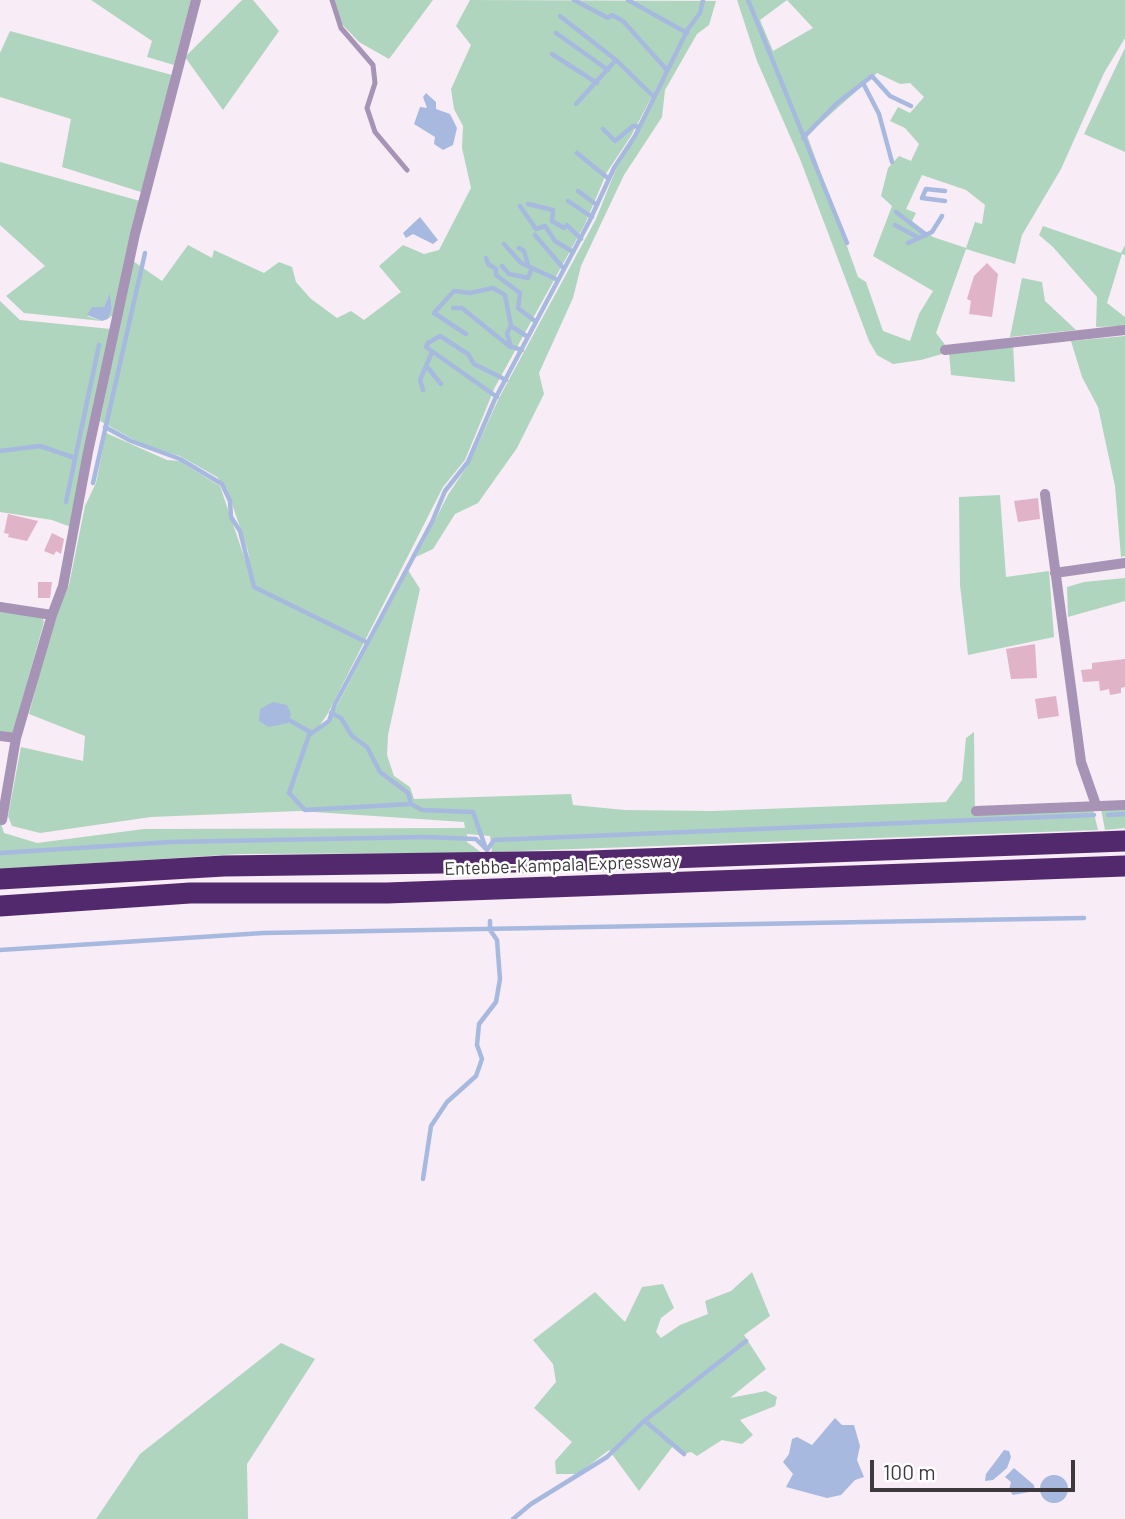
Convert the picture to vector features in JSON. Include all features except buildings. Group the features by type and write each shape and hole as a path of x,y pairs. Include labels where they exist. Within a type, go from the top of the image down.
{"highway":[{"name":"Entebbe-Kampala Expressway","path":"0,879 224,866 591,861 1125,841"},
{"name":"Entebbe-Kampala Expressway","path":"0,906 190,893 387,893 1125,866"}],"street":[{"path":"2,820 16,738 63,586 88,452 135,234 196,0"},
{"path":"945,350 1125,330"},
{"path":"1045,494 1081,762 1096,805"},
{"path":"1055,573 1125,563"},
{"path":"0,607 52,615"},
{"path":"0,736 16,738"},
{"path":"976,811 1125,805"}],"lane":[{"path":"332,0 341,28 373,65 375,83 367,108 375,132 407,170"}],"green space":[{"path":"91,0 191,0 174,65 147,57 152,41"},
{"path":"242,0 253,0 279,31 223,110 185,57"},
{"path":"333,0 433,0 389,59 359,42 338,20"},
{"path":"470,0 716,1 709,25 697,34 665,90 662,117 624,175 581,266 573,298 539,373 544,394 517,448 478,503 455,514 433,549 416,557 449,493 469,464 499,398 596,219 616,169 636,137 694,17 631,136 607,172 585,224 495,387 465,460 443,487 319,726 329,721 408,570 420,589 388,735 387,755 394,776 410,787 414,799 571,794 573,805 625,810 713,811 946,802 962,780 966,738 974,732 975,815 1093,809 1098,830 492,852 490,836 467,834 467,842 482,853 240,854 0,869 0,820 4,833 37,843 144,829 465,828 464,822 299,811 151,817 40,833 12,826 8,816 21,747 83,761 85,736 29,714 53,621 69,585 85,506 96,483 106,433 167,460 179,461 220,486 252,580 248,551 227,489 217,477 180,456 147,447 100,421 133,261 162,281 188,245 212,258 214,250 264,273 279,262 292,267 296,282 311,299 337,318 351,311 364,320 401,292 379,266 403,245 424,254 439,250 471,188 462,148 463,126 454,109 451,89 471,45 456,26"},
{"path":"737,0 787,0 1125,0 1125,38 1104,73 1061,169 1022,235 1015,264 966,249 936,333 950,351 1013,344 1015,382 951,375 949,352 893,364 877,355 869,341 800,159 757,61","holes":["787,0 813,28 773,51 760,20","877,73 900,84 910,83 924,97 910,113 898,107 890,121 905,128 919,144 911,161 899,156 888,168 881,196 892,206 873,256 933,291 919,314 910,341 883,331 866,282 858,277 807,135","922,175 966,190 985,205 982,224 975,222 966,248 933,237 912,221 916,213 906,209"]},
{"path":"10,31 172,75 141,192 62,167 71,119 0,97 0,53"},
{"path":"1125,48 1125,152 1084,134"},
{"path":"0,162 140,201 113,315 108,319 112,309 110,294 104,307 87,316 102,321 24,313 6,296 45,266 0,225"},
{"path":"1043,226 1121,253 1125,245 1125,255 1122,254 1107,303 1125,317 1125,326 1096,327 1097,297 1039,235"},
{"path":"1022,278 1042,282 1045,301 1076,330 1010,337"},
{"path":"0,301 20,320 111,329 71,527 52,520 0,512"},
{"path":"1125,336 1125,556 1121,557 1115,486 1098,407 1082,377 1071,341"},
{"path":"1000,495 1006,577 1049,571 1054,637 968,655 960,585 959,497"},
{"path":"1125,578 1125,601 1068,617 1067,587 1084,582"},
{"path":"0,612 42,616 44,622 13,733 0,735"},
{"path":"1125,808 1125,828 1105,830 1101,809"},
{"path":"752,1272 770,1316 744,1335 766,1369 730,1398 766,1391 777,1397 775,1406 740,1420 753,1435 742,1444 722,1440 697,1456 691,1452 684,1454 673,1446 639,1491 609,1450 578,1474 556,1474 555,1461 572,1442 534,1408 556,1382 553,1364 533,1340 595,1292 625,1322 642,1287 663,1284 674,1308 661,1318 656,1332 661,1338 680,1325 708,1314 705,1301 731,1291"},
{"path":"281,1343 315,1359 247,1464 248,1519 96,1519 140,1454"}],"water":[{"path":"426,93 436,102 436,109 450,114 457,128 453,145 443,150 434,144 435,137 414,124 420,107 427,108 423,97"},
{"path":"420,217 438,240 433,244 413,234 406,238 403,233"},
{"path":"110,293 112,309 108,319 102,321 87,315 92,307 104,307"},
{"path":"273,702 287,705 291,714 288,723 269,727 259,721 260,709"},
{"path":"835,1418 842,1425 854,1425 860,1446 857,1460 864,1477 855,1480 841,1495 827,1498 786,1487 793,1474 783,1462 789,1454 792,1439 797,1437 812,1445"},
{"path":"1004,1450 1009,1451 1011,1457 1007,1468 993,1480 985,1481 986,1474"},
{"path":"1014,1468 1034,1485 1035,1491 1013,1495 1009,1490 1011,1482 1005,1477"},
{"path":"1054,1475 1064,1479 1068,1489 1064,1499 1054,1503 1044,1499 1040,1489 1044,1479"}],"waterway":[{"path":"574,0 608,18 612,15 623,21 666,69"},
{"path":"628,0 687,33"},
{"path":"411,804 305,810 289,793 309,735 329,721 335,704 432,522 445,491 468,462 495,399 589,222 614,168 635,136 688,29 700,13 703,0"},
{"path":"748,0 847,243"},
{"path":"560,16 616,60"},
{"path":"556,33 608,70"},
{"path":"552,54 597,83"},
{"path":"576,104 616,60 653,96"},
{"path":"863,83 872,76 890,96 911,106"},
{"path":"803,138 836,104 863,83 879,114 892,162"},
{"path":"603,129 615,141 633,126 639,127"},
{"path":"577,153 609,179"},
{"path":"945,191 926,189 922,198 945,201"},
{"path":"578,191 597,205"},
{"path":"568,201 592,217"},
{"path":"528,204 553,210 552,221 564,228 567,225 581,239"},
{"path":"520,206 536,229 545,226 555,241 573,252"},
{"path":"896,212 926,235"},
{"path":"908,243 932,232 942,216"},
{"path":"895,225 919,238"},
{"path":"535,235 564,269"},
{"path":"504,244 521,263 558,280"},
{"path":"519,248 524,251 528,265"},
{"path":"93,483 145,253"},
{"path":"486,258 488,264 496,269 496,275 520,293 518,308 536,322"},
{"path":"502,266 509,274 528,278 532,268"},
{"path":"466,334 434,313 454,291 470,293 493,288 505,295 511,326 528,337"},
{"path":"453,308 462,308 509,346 522,350"},
{"path":"511,326 507,333 511,347"},
{"path":"497,397 426,347 428,343 440,336 468,354 474,364 506,380"},
{"path":"66,502 99,345"},
{"path":"423,390 420,380 432,352"},
{"path":"428,368 441,384"},
{"path":"105,427 131,441 180,459 222,484 230,501 231,517 240,531 254,587 366,642"},
{"path":"0,451 40,446 75,458"},
{"path":"331,713 341,718 352,736 367,747 380,772 408,793 411,804 422,810 473,812 485,846"},
{"path":"289,720 312,733"},
{"path":"1108,815 1125,814"},
{"path":"487,850 494,840 1094,815"},
{"path":"0,853 170,842 425,837 476,839 487,850"},
{"path":"0,950 263,933 1084,918"},
{"path":"423,1179 431,1126 447,1102 476,1076 482,1059 477,1045 479,1024 496,1002 500,979 497,940 490,930 490,921"},
{"path":"513,1519 531,1504 607,1457 644,1421 746,1341"},
{"path":"645,1421 684,1454"}]}
